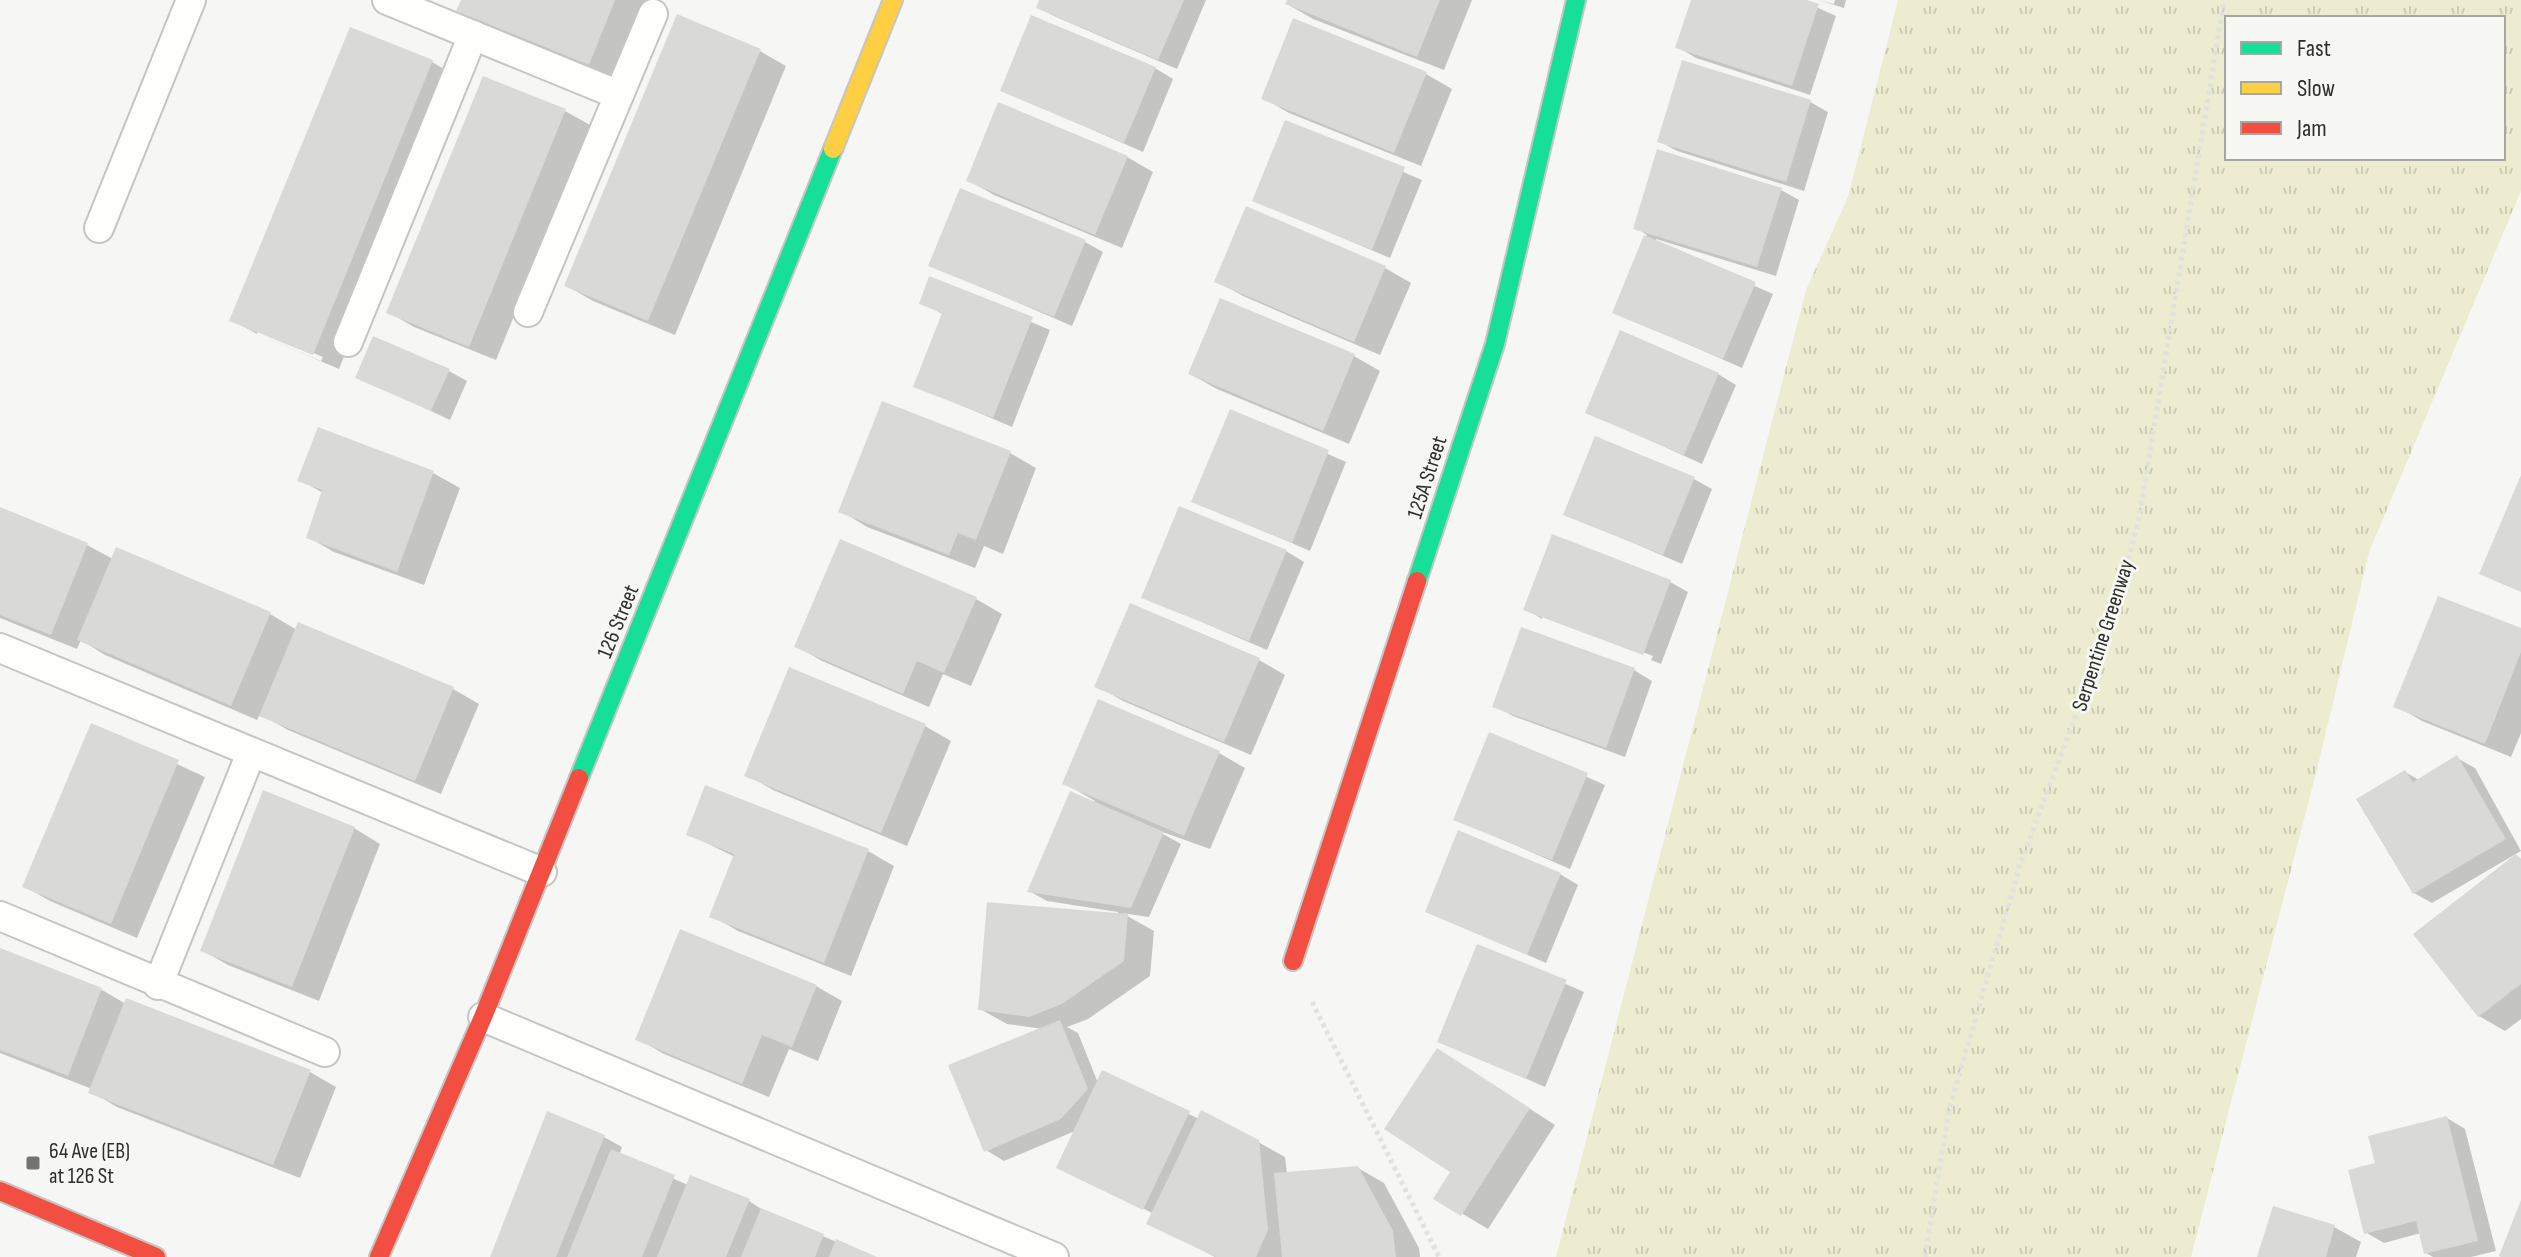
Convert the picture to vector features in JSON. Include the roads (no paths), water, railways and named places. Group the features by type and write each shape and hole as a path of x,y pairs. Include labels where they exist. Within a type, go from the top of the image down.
{"street":[{"name":"126 Street","path":"379,1257 483,1017 893,0"},
{"name":"125A Street","path":"1293,961 1495,344 1576,0"},
{"path":"0,1191 156,1257"}],"lane":[{"path":"99,228 191,0"},
{"path":"394,1 619,95"},
{"path":"528,312 653,14"},
{"path":"348,342 473,35"},
{"path":"0,648 542,872"},
{"path":"158,985 251,753"},
{"path":"0,916 158,985 325,1052"},
{"path":"483,1017 1054,1257"}],"place":[{"name":"64 Ave (EB) at 126 St","path":"33,1163"}]}
